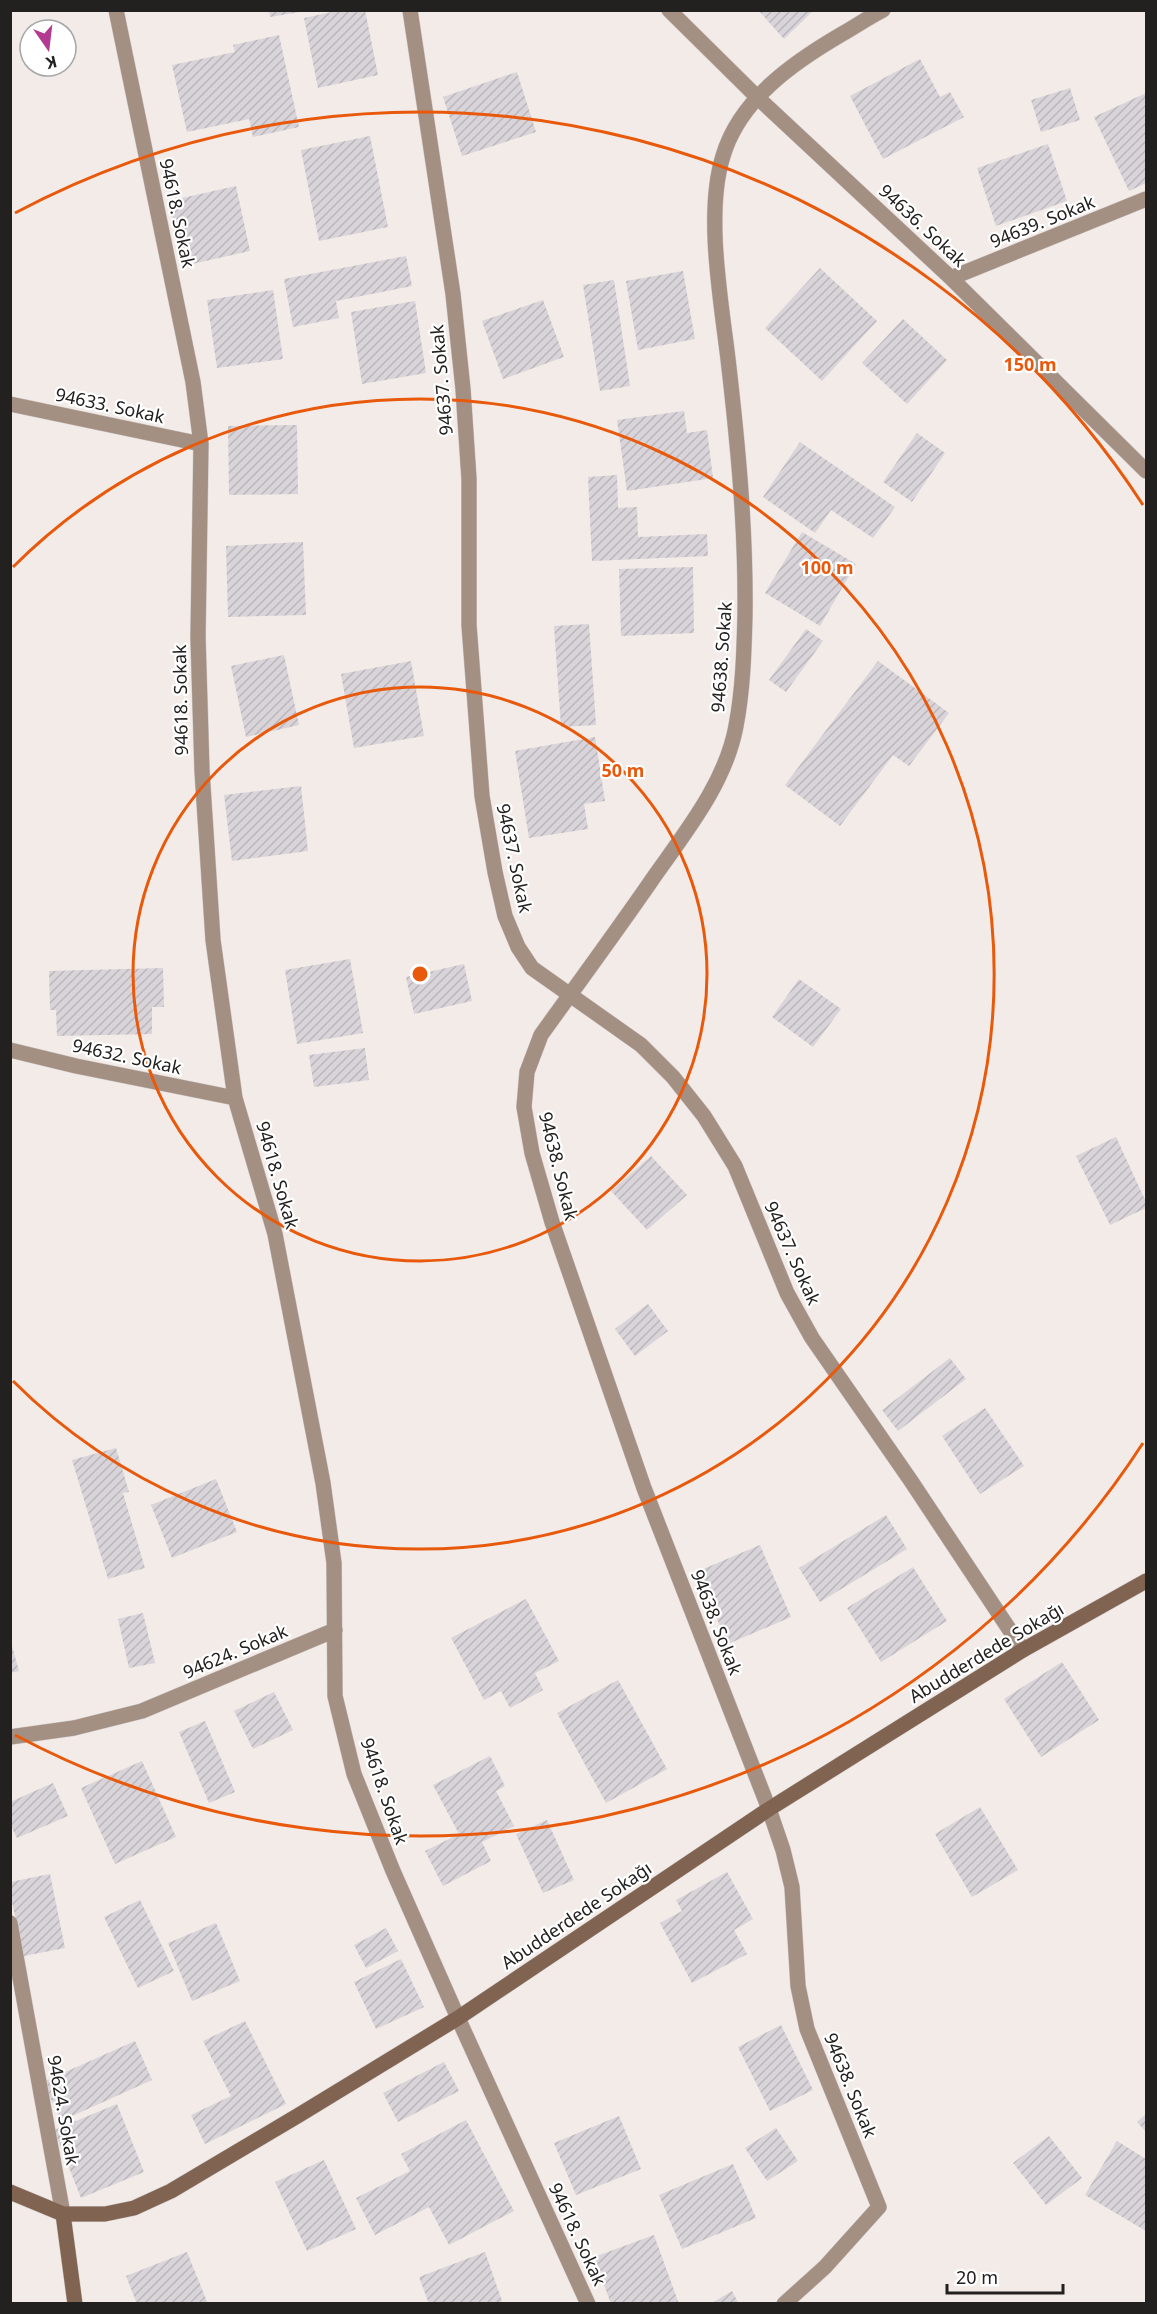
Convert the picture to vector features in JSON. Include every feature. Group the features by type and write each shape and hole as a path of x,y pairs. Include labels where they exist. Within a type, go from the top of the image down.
{"street":[{"name":"94618. Sokak","path":"116,10 191,372 201,444 198,637 202,771 213,940 235,1098 275,1234 322,1483 334,1563 335,1696 354,1774 393,1871 588,2304"},
{"name":"94637. Sokak","path":"410,10 453,294 463,389 470,479 469,625 482,796 502,905 518,947 532,968 641,1045 673,1077 704,1116 735,1166 787,1293 812,1338 911,1481 1023,1650"},
{"name":"94636. Sokak","path":"669,10 757,97 951,278 1146,471"},
{"name":"94638. Sokak","path":"784,2304 825,2267 879,2207 807,2029 798,1986 792,1887 783,1850 644,1488 552,1222 532,1153 524,1107 527,1072 541,1035 695,818 723,766 736,728 744,672 746,565 740,468 716,232 717,191 723,156 738,123 757,97 819,47 883,10"},
{"name":"94639. Sokak","path":"951,278 1146,199"},
{"name":"94633. Sokak","path":"10,404 201,444"},
{"name":"94632. Sokak","path":"10,1050 75,1066 235,1098"},
{"name":"Abudderdede Sokağı","path":"10,2192 63,2214 105,2214 134,2208 171,2190 458,2018 769,1809 1023,1650 1146,1581"},
{"name":"94624. Sokak","path":"10,1737 74,1728 142,1711 334,1630"},
{"name":"94624. Sokak","path":"10,1923 63,2214 75,2304"}],"building":[{"path":"269,10 300,10 300,12 270,17"},
{"path":"341,10 365,10 378,75 318,88 304,18"},
{"path":"758,10 814,10 784,39"},
{"path":"279,35 299,127 253,137 249,119 187,132 172,65 235,52 233,45"},
{"path":"920,59 940,97 950,92 964,117 883,159 850,96"},
{"path":"517,72 536,132 462,156 443,97"},
{"path":"1070,88 1080,120 1041,132 1031,100"},
{"path":"1146,93 1146,183 1129,191 1094,117"},
{"path":"370,136 388,227 319,241 301,150"},
{"path":"1048,144 1067,201 996,226 977,168"},
{"path":"236,186 250,251 183,266 169,201"},
{"path":"406,256 412,286 336,301 339,318 293,327 284,279"},
{"path":"820,268 877,321 822,381 765,328"},
{"path":"683,271 695,339 638,350 626,281"},
{"path":"614,280 630,386 600,391 583,285"},
{"path":"273,290 283,359 217,368 207,300"},
{"path":"543,300 564,357 503,379 482,321"},
{"path":"415,301 426,373 362,384 351,312"},
{"path":"903,319 947,360 907,404 862,363"},
{"path":"684,411 687,433 707,430 713,478 627,491 617,420"},
{"path":"297,425 298,494 229,495 228,426"},
{"path":"917,433 945,453 912,502 883,482"},
{"path":"800,442 895,507 873,538 831,510 815,533 763,497"},
{"path":"617,475 618,508 637,507 638,537 707,534 708,556 592,561 588,477"},
{"path":"802,532 856,564 820,626 765,593"},
{"path":"303,542 306,615 228,617 226,546"},
{"path":"693,567 694,633 621,636 619,569"},
{"path":"589,624 596,725 561,727 554,626"},
{"path":"806,629 823,641 786,692 769,680"},
{"path":"284,655 299,725 246,737 231,666"},
{"path":"411,661 424,736 354,748 341,674"},
{"path":"878,661 949,713 909,766 893,755 840,826 785,785"},
{"path":"595,737 605,801 584,804 588,829 529,838 515,751"},
{"path":"301,786 308,851 232,861 224,795"},
{"path":"350,959 363,1033 297,1044 285,970"},
{"path":"464,964 472,1001 414,1014 406,977"},
{"path":"163,968 164,1007 152,1007 152,1034 57,1036 56,1010 50,1010 49,971"},
{"path":"799,979 841,1009 813,1047 772,1017"},
{"path":"365,1048 369,1080 314,1087 309,1055"},
{"path":"1116,1137 1146,1202 1146,1208 1110,1225 1076,1156"},
{"path":"651,1156 687,1195 647,1230 611,1191"},
{"path":"648,1304 668,1331 635,1356 615,1329"},
{"path":"950,1358 966,1379 898,1431 882,1410"},
{"path":"985,1408 1024,1466 980,1494 942,1436"},
{"path":"116,1448 129,1492 123,1493 145,1568 108,1579 72,1460"},
{"path":"216,1479 237,1532 172,1558 151,1505"},
{"path":"886,1515 907,1549 820,1602 799,1568"},
{"path":"760,1545 791,1617 728,1644 696,1572"},
{"path":"913,1567 947,1621 881,1662 847,1608"},
{"path":"526,1599 559,1661 535,1673 543,1690 510,1708 501,1691 484,1700 451,1638"},
{"path":"143,1613 155,1663 129,1668 118,1619"},
{"path":"10,1639 19,1671 10,1673"},
{"path":"1062,1662 1099,1720 1041,1757 1004,1699"},
{"path":"618,1680 667,1769 606,1803 557,1713"},
{"path":"274,1692 293,1730 253,1749 234,1711"},
{"path":"205,1721 235,1792 209,1803 179,1732"},
{"path":"490,1756 505,1786 496,1791 514,1826 482,1842 491,1861 443,1886 425,1851 459,1834 433,1785"},
{"path":"142,1761 176,1837 115,1864 81,1788"},
{"path":"53,1783 68,1816 17,1838 10,1824 10,1802"},
{"path":"980,1807 1018,1870 972,1897 935,1834"},
{"path":"547,1820 574,1880 543,1893 516,1834"},
{"path":"727,1872 753,1919 734,1930 747,1954 692,1983 660,1923 682,1911 676,1900"},
{"path":"50,1874 65,1948 24,1956 10,1893 10,1882"},
{"path":"140,1900 174,1971 138,1988 104,1917"},
{"path":"216,1923 240,1981 192,2001 168,1943"},
{"path":"386,1928 398,1951 366,1968 354,1945"},
{"path":"401,1959 424,2007 376,2029 354,1982"},
{"path":"245,2021 286,2104 205,2144 191,2115 231,2096 203,2041"},
{"path":"781,2025 813,2090 770,2111 738,2047"},
{"path":"135,2041 152,2080 61,2121 43,2082"},
{"path":"444,2062 459,2091 398,2122 383,2093"},
{"path":"117,2104 144,2172 81,2198 54,2130"},
{"path":"1146,2114 1146,2132 1137,2122"},
{"path":"619,2116 641,2169 576,2195 554,2143"},
{"path":"466,2120 514,2211 449,2245 429,2207 375,2235 356,2198 410,2171 401,2154"},
{"path":"776,2128 798,2161 767,2181 745,2148"},
{"path":"1049,2136 1082,2178 1046,2205 1013,2163"},
{"path":"1117,2141 1146,2159 1146,2231 1085,2195"},
{"path":"324,2160 356,2229 307,2251 275,2182"},
{"path":"733,2164 756,2218 682,2249 659,2195"},
{"path":"654,2235 679,2304 611,2304 594,2257"},
{"path":"187,2252 208,2304 137,2304 126,2276"},
{"path":"485,2252 502,2301 497,2304 429,2304 419,2277"},
{"path":"732,2291 739,2304 710,2304"}]}
